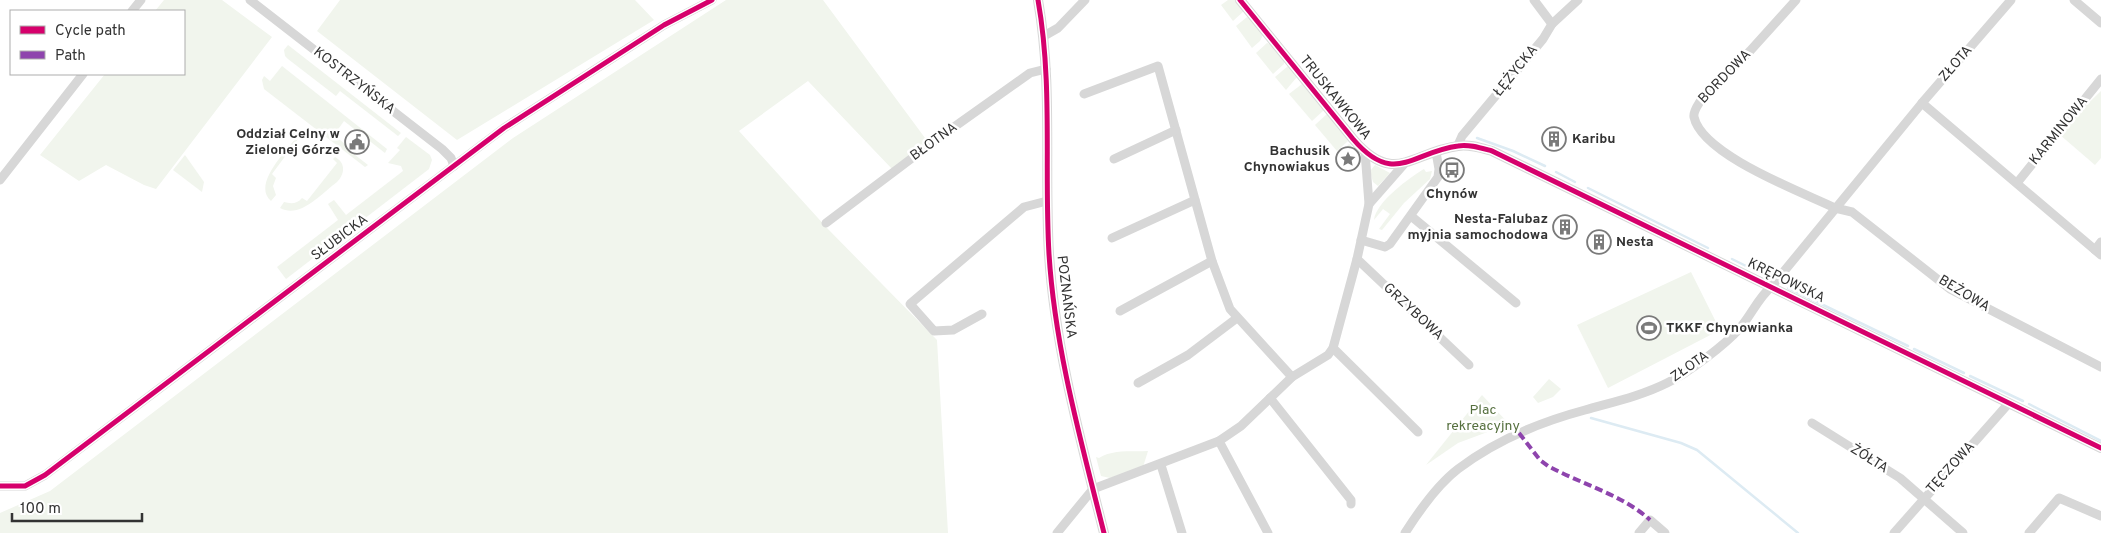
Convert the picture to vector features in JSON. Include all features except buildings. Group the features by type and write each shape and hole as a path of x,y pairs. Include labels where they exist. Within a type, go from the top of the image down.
{"street":[{"path":"133,10 141,0"},
{"name":"KOSTRZYŃSKA","path":"250,0 442,149 451,158 454,166"},
{"name":"SŁUBICKA","path":"0,486 24,486 45,475 504,128 658,29 712,0"},
{"name":"POZNAŃSKA","path":"1038,0 1044,36 1046,69 1047,201 1050,264 1060,340 1104,533"},
{"path":"1044,36 1058,28 1085,0"},
{"name":"TRUSKAWKOWA","path":"1240,0 1365,152 1384,163 1396,165 1458,146"},
{"path":"1534,0 1552,24"},
{"name":"ŁĘŻYCKA","path":"1458,146 1462,136 1543,39 1552,24 1578,0"},
{"name":"BORDOWA","path":"1796,0 1750,51 1701,100 1695,109 1694,117 1699,128 1723,153 1835,208"},
{"name":"ZŁOTA","path":"1405,533 1428,501 1458,469 1519,433 1583,410 1619,402 1668,383 1708,355 1737,331 1751,313 1760,297 1772,286 1922,103 2011,0"},
{"path":"2074,0 2101,23"},
{"path":"1084,94 1158,66 1212,262 1230,309 1292,377"},
{"name":"BŁOTNA","path":"826,223 935,141 1030,74 1046,69"},
{"path":"0,180 82,75"},
{"name":"KARMINOWA","path":"2017,184 2101,79"},
{"path":"1922,103 2098,253 2101,242"},
{"path":"1114,159 1176,130"},
{"name":"KRĘPOWSKA","path":"1458,146 1482,148 1502,155 2101,448"},
{"name":"TRUSKAWKOWA","path":"1365,152 1369,204"},
{"path":"1361,240 1385,247 1390,244 1438,177 1439,169 1436,152"},
{"name":"TRUSKAWKOWA","path":"1369,204 1405,163"},
{"path":"1112,238 1195,200"},
{"path":"982,314 953,330 934,331 910,304 1024,207 1047,201"},
{"path":"1057,533 1093,489 1219,441 1240,426 1292,377 1328,355 1333,348 1357,259 1369,204"},
{"name":"BEŻOWA","path":"1835,208 1852,212 1950,289 2101,367"},
{"path":"1410,216 1516,303"},
{"name":"GRZYBOWA","path":"1357,259 1469,365"},
{"path":"1120,311 1212,262"},
{"path":"1138,383 1188,355 1237,318"},
{"path":"1333,348 1418,432"},
{"path":"1270,398 1351,500 1351,504"},
{"name":"TĘCZOWA","path":"1894,533 2009,403"},
{"name":"ŻÓŁTA","path":"1812,423 1900,478 1964,533"},
{"path":"1219,441 1268,533"},
{"path":"1161,464 1182,533"},
{"path":"2029,533 2059,498 2101,516"},
{"path":"1639,533 1650,520 1665,533"}],"green space":[{"path":"164,0 222,0 272,37 156,189 144,185 106,165 79,181 40,155 104,75 185,75 185,10 156,10"},
{"path":"340,0 635,0 654,20 457,140 317,31"},
{"path":"726,0 823,0 928,142 893,170 808,81 739,131 827,228 937,340 948,533 0,533 0,513 50,491 513,138"},
{"path":"1228,0 1235,0 1244,11 1233,21 1221,5"},
{"path":"1247,17 1250,18 1263,35 1260,41 1252,48 1236,26"},
{"path":"1267,43 1284,61 1284,64 1273,74 1256,53"},
{"path":"288,45 401,133 398,136 340,91 336,96 288,59 285,56 284,50"},
{"path":"282,66 387,149 385,153 344,121 334,135 368,165 365,167 264,89 262,80 264,76 270,81"},
{"path":"1288,66 1297,77 1286,90 1275,77"},
{"path":"1302,84 1324,110 1312,121 1289,94"},
{"path":"2101,91 2101,158 2095,165 2059,134"},
{"path":"1327,114 1348,141 1337,151 1315,125"},
{"path":"304,132 308,136 307,140 301,135 272,174 276,178 273,186 276,195 271,201 266,194 268,176 300,133"},
{"path":"406,137 430,155 432,160 429,169 286,279 277,267 338,220 328,204 334,200 346,215 403,171 401,166 388,163 400,150 397,148"},
{"path":"1349,144 1357,151 1360,159 1352,168 1339,154"},
{"path":"185,155 204,182 202,192 173,170"},
{"path":"335,157 343,165 342,176 337,182 303,208 288,211 280,208 284,202 294,203 302,198 307,201 337,163 333,159"},
{"path":"1375,165 1390,173 1378,186 1373,182 1370,171"},
{"path":"1424,169 1426,172 1432,171 1430,179 1404,203 1382,230 1379,229 1390,214 1383,209 1374,220 1376,213 1387,198 1402,184"},
{"name":"TKKF Chynowianka","path":"1691,272 1720,330 1608,388 1577,325"},
{"path":"1549,379 1561,389 1553,397 1538,403 1533,397"},
{"name":"Plac rekreacyjny","path":"1482,395 1509,424 1458,443 1426,465"},
{"path":"1148,451 1143,467 1110,478 1101,476 1096,457 1099,458 1117,452"}],"waterway":[{"path":"1477,138 1513,151 1545,166"},
{"path":"1556,172 1575,182"},
{"path":"1588,188 1708,248"},
{"path":"1732,259 1754,270"},
{"path":"1788,288 1908,346"},
{"path":"1914,349 1964,373"},
{"path":"1970,376 2023,401"},
{"path":"2029,404 2101,441"},
{"path":"1591,418 1681,443 1697,450 1798,533"}],"marked path":[{"path":"1519,433 1540,460 1548,466 1615,497 1650,520"}],"cycle path":[{"path":"0,486 25,486 45,475 504,128 664,25 712,0"},
{"path":"1038,0 1043,32 1047,95 1048,222 1052,289 1070,395 1104,533"},
{"path":"1240,0 1353,139 1367,153 1380,161 1392,164 1404,163 1442,149 1462,146 1492,151 2101,448"}],"place":[{"name":"Karibu","path":"1554,139"},
{"name":"Oddział Celny w Zielonej Górze","path":"357,142"},
{"name":"Bachusik Chynowiakus","path":"1348,159"},
{"name":"Chynów","path":"1452,170"},
{"name":"Nesta-Falubaz myjnia samochodowa","path":"1565,227"},
{"name":"Nesta","path":"1599,242"},
{"name":"TKKF Chynowianka","path":"1649,328"}]}
